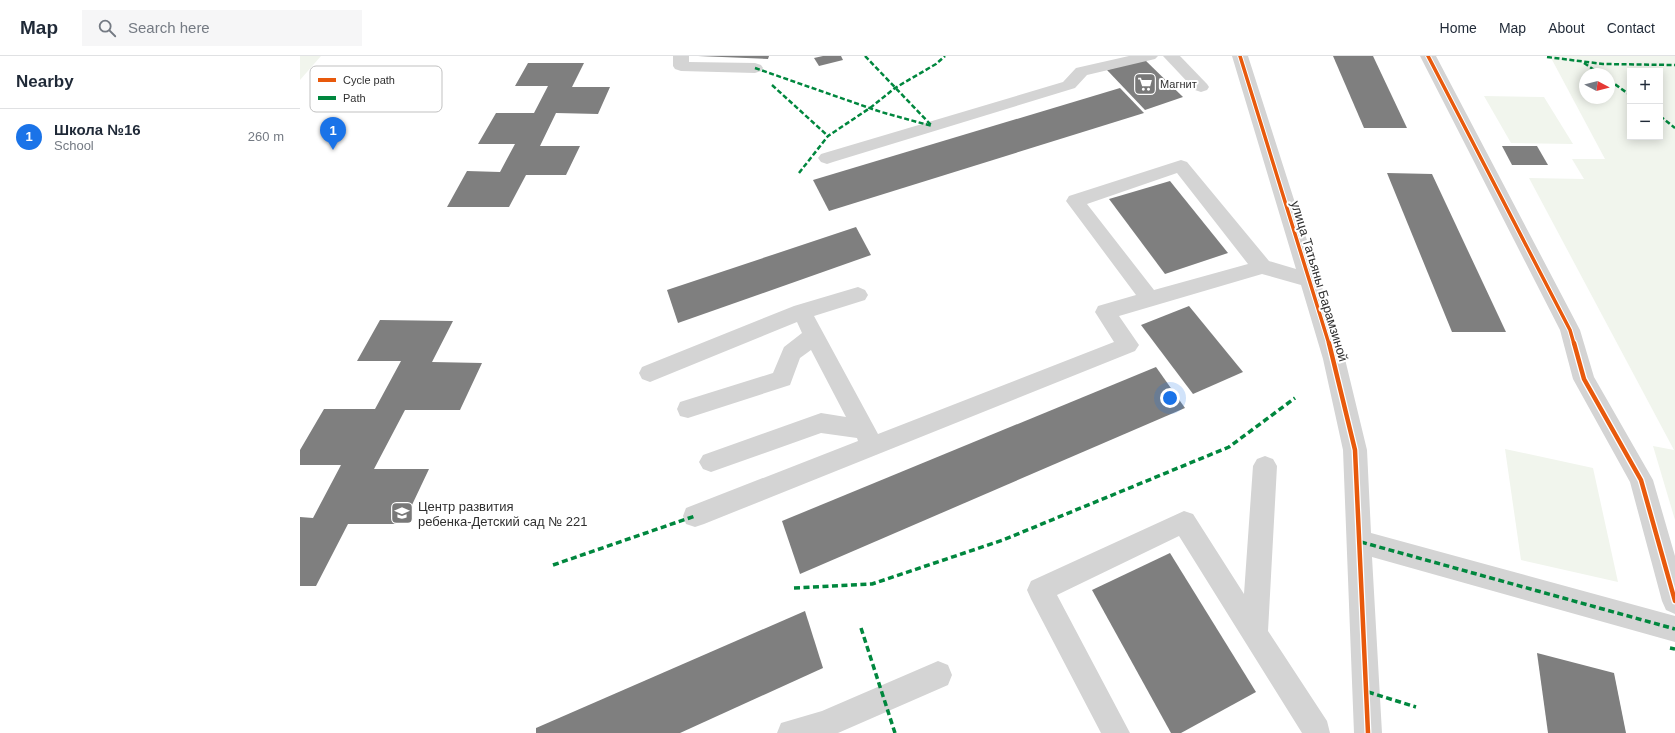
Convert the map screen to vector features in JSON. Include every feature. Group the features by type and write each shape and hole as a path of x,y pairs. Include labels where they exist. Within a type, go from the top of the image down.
{"street":[{"path":"682,56 681,66 755,68"},
{"path":"827,158 1069,85 1082,71 1105,60 1150,56"},
{"path":"1171,56 1201,88"},
{"name":"улица Татьяны Барамзиной","path":"1240,56 1334,359 1355,450 1361,542 1368,733"},
{"path":"1428,56 1570,330 1584,379 1641,480 1675,601"},
{"path":"1150,299 1076,201 1181,166 1262,267"},
{"path":"695,516 868,437 1128,345 1105,312 1262,267 1310,280"},
{"path":"650,374 802,312 858,295"},
{"path":"802,312 868,437"},
{"path":"688,409 782,379 791,353 814,336"},
{"path":"711,462 821,423 868,437"},
{"path":"1255,634 1265,466"},
{"path":"1116,733 1040,590 1184,522 1317,732"},
{"path":"1361,542 1675,629"},
{"path":"790,733 823,726 938,675"}],"shaded area":[{"path":"300,56 321,56 312,66 310,66 310,69 300,80"},
{"path":"1550,56 1675,56 1675,520 1653,446 1674,450 1529,178 1584,179 1572,159 1605,159"},
{"path":"1484,96 1544,97 1573,144 1511,143"},
{"path":"1505,449 1593,468 1618,582 1521,560"}],"building":[{"path":"698,56 769,56 768,59"},
{"path":"823,56 841,56 843,60 819,66 814,58"},
{"path":"1333,56 1373,56 1407,128 1364,128"},
{"name":"Магнит","path":"1144,59 1183,97 1145,110 1107,70"},
{"path":"528,63 584,63 572,87 610,87 598,114 556,113 540,146 580,146 566,175 526,175 509,207 447,207 467,171 500,172 515,144 478,144 496,113 534,113 548,86 515,86"},
{"path":"1120,88 1144,113 829,211 813,180"},
{"path":"1502,146 1537,146 1548,165 1512,165"},
{"path":"1387,173 1432,174 1506,332 1452,332"},
{"path":"1170,181 1228,253 1165,274 1109,199"},
{"path":"856,227 871,255 678,323 667,290"},
{"path":"1189,306 1243,372 1193,394 1141,325"},
{"path":"380,320 453,321 432,362 482,363 460,410 405,410 374,469 429,469 403,524 348,524 316,586 300,586 300,517 313,518 341,465 300,465 300,450 324,409 375,409 401,361 357,361"},
{"path":"1156,367 1185,408 800,574 782,521"},
{"path":"1170,553 1256,692 1181,733 1171,733 1092,590"},
{"path":"805,611 823,668 680,733 536,733 536,728"},
{"path":"1537,653 1614,673 1626,733 1548,733"}],"marked path":[{"path":"865,56 931,125"},
{"path":"799,173 828,136 870,108 895,88 936,64 945,56"},
{"path":"1547,57 1603,64 1675,65"},
{"path":"1584,63 1591,68"},
{"path":"755,68 881,112 932,126"},
{"path":"1615,84 1627,93"},
{"path":"772,85 828,136"},
{"path":"1663,118 1675,128"},
{"path":"794,588 872,584 1003,540 1229,447 1295,398"},
{"path":"553,565 695,516"},
{"path":"1361,542 1675,629"},
{"path":"861,628 895,733"},
{"path":"1670,648 1675,649"},
{"path":"1368,692 1416,707"}],"cycle path":[{"path":"1240,56 1334,359 1355,450 1368,733"},
{"path":"1428,56 1570,330 1584,379 1641,480 1675,601"}],"place":[{"name":"Магнит","path":"1145,84"},
{"name":"Школа №16","path":"333,150"},
{"name":"Центр развития ребенка-Детский сад № 221","path":"402,513"}]}
